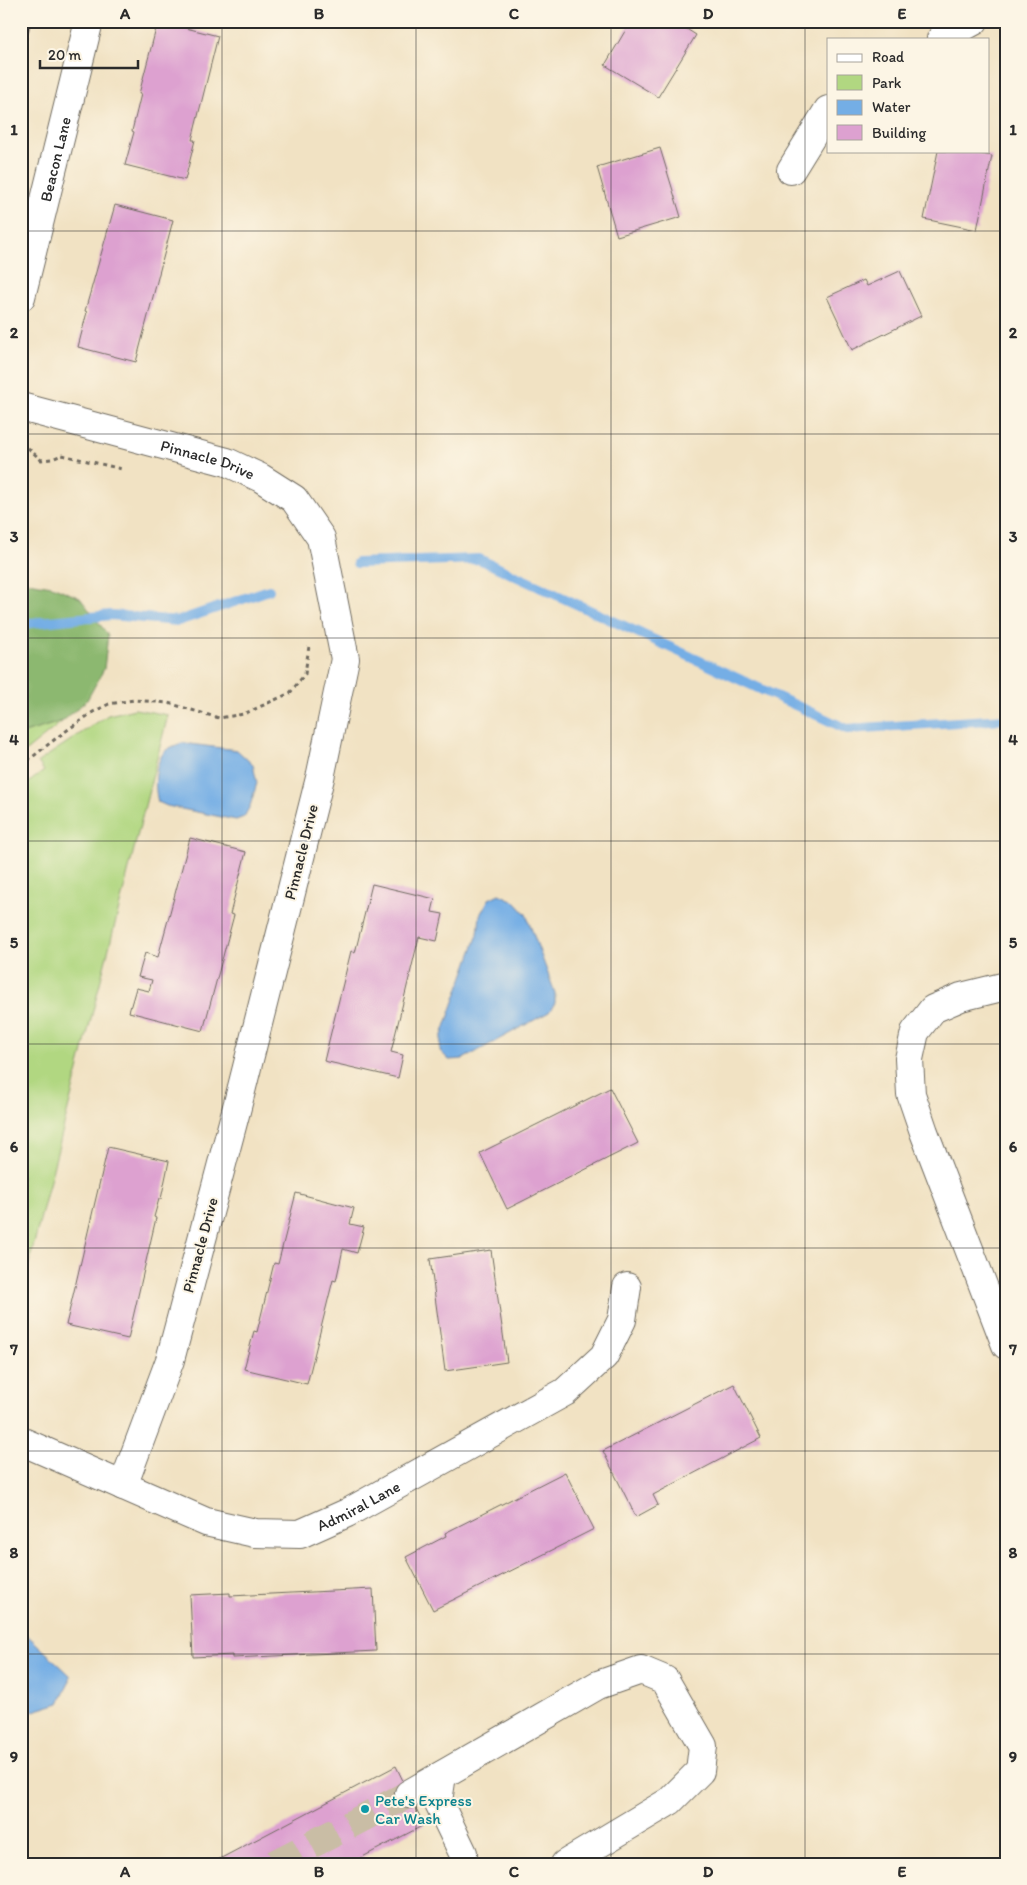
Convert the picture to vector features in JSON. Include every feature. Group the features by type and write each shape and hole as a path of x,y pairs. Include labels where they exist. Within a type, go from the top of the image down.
{"street":[{"name":"Beacon Lane","path":"21,297 89,21"},
{"path":"942,38 974,21"},
{"path":"791,170 827,112"},
{"name":"Pinnacle Drive","path":"21,407 227,462 261,478 294,499 321,538 345,659 318,788 240,1097 170,1360 123,1486"},
{"path":"1006,986 961,997 934,1009 915,1032 908,1059 911,1094 924,1132 1006,1345"},
{"name":"Admiral Lane","path":"21,1441 206,1522 255,1533 300,1534 347,1513 565,1392 604,1356 622,1320 627,1287"},
{"path":"409,1794 598,1685 641,1670 665,1680 703,1746 700,1770 670,1801 565,1864"},
{"path":"442,1775 438,1801 463,1853"}],"path":[{"path":"21,444 26,446 41,460 52,459 62,455 127,470"},
{"path":"21,766 58,736 93,712 110,704 134,700 168,703 219,718 244,714 290,693 305,674 310,648 308,638"}],"green space":[{"path":"21,581 52,586 80,598 108,635 104,669 87,700 63,721 21,734"},
{"path":"135,709 168,715 21,1295 21,788 44,771 38,762 108,715"},
{"path":"63,721 21,755 21,734"}],"water":[{"path":"182,743 237,750 253,765 257,783 250,806 244,817 236,820 167,806 158,802 156,783 158,763 164,752"},
{"path":"499,894 514,901 526,914 555,993 555,1003 549,1012 463,1059 449,1060 440,1051 441,1038 478,934 480,915 489,899"},
{"path":"21,1632 27,1635 70,1675 70,1681 59,1703 21,1715"}],"building":[{"path":"21,21 31,21 22,58 21,58"},
{"path":"158,21 218,36 192,140 195,140 185,180 125,165 134,132 132,131 141,94 139,94"},
{"path":"631,21 674,21 696,35 658,97 605,65"},
{"path":"742,21 765,21 747,30"},
{"path":"660,148 681,217 617,236 597,167"},
{"path":"938,152 971,152 992,156 977,230 924,219"},
{"path":"115,205 173,220 136,362 78,347 87,312 85,311"},
{"path":"900,271 921,316 852,350 827,297 864,280 867,286"},
{"path":"190,838 246,852 230,914 234,915 203,1031 129,1012 136,988 149,991 152,980 138,977 145,953 158,957"},
{"path":"372,884 435,899 432,912 443,914 437,941 419,937 391,1052 403,1055 398,1078 324,1061 351,951 355,953"},
{"path":"610,1088 638,1143 507,1209 480,1153"},
{"path":"108,1147 169,1161 161,1199 159,1199 154,1217 156,1218 128,1339 66,1325"},
{"path":"296,1193 354,1208 350,1224 364,1227 357,1253 343,1249 336,1281 333,1280 307,1384 244,1369 254,1331 257,1332 274,1263 278,1264"},
{"path":"491,1250 507,1362 445,1371 430,1259"},
{"path":"734,1384 761,1438 653,1495 658,1505 636,1517 603,1451"},
{"path":"565,1472 594,1529 433,1610 406,1557 446,1536 445,1533"},
{"path":"373,1589 376,1651 232,1658 232,1655 193,1657 190,1595 230,1593 230,1596"},
{"name":"Pete's Express Car Wash","path":"396,1766 424,1825 349,1864 210,1864"}],"waterway":[{"path":"357,563 479,559 847,729 1006,719"},
{"path":"21,624 111,615 178,621 269,590"}],"tunnel":[{"path":"274,1864 409,1794"}],"place":[{"name":"Pete's Express Car Wash","path":"365,1809"}]}
